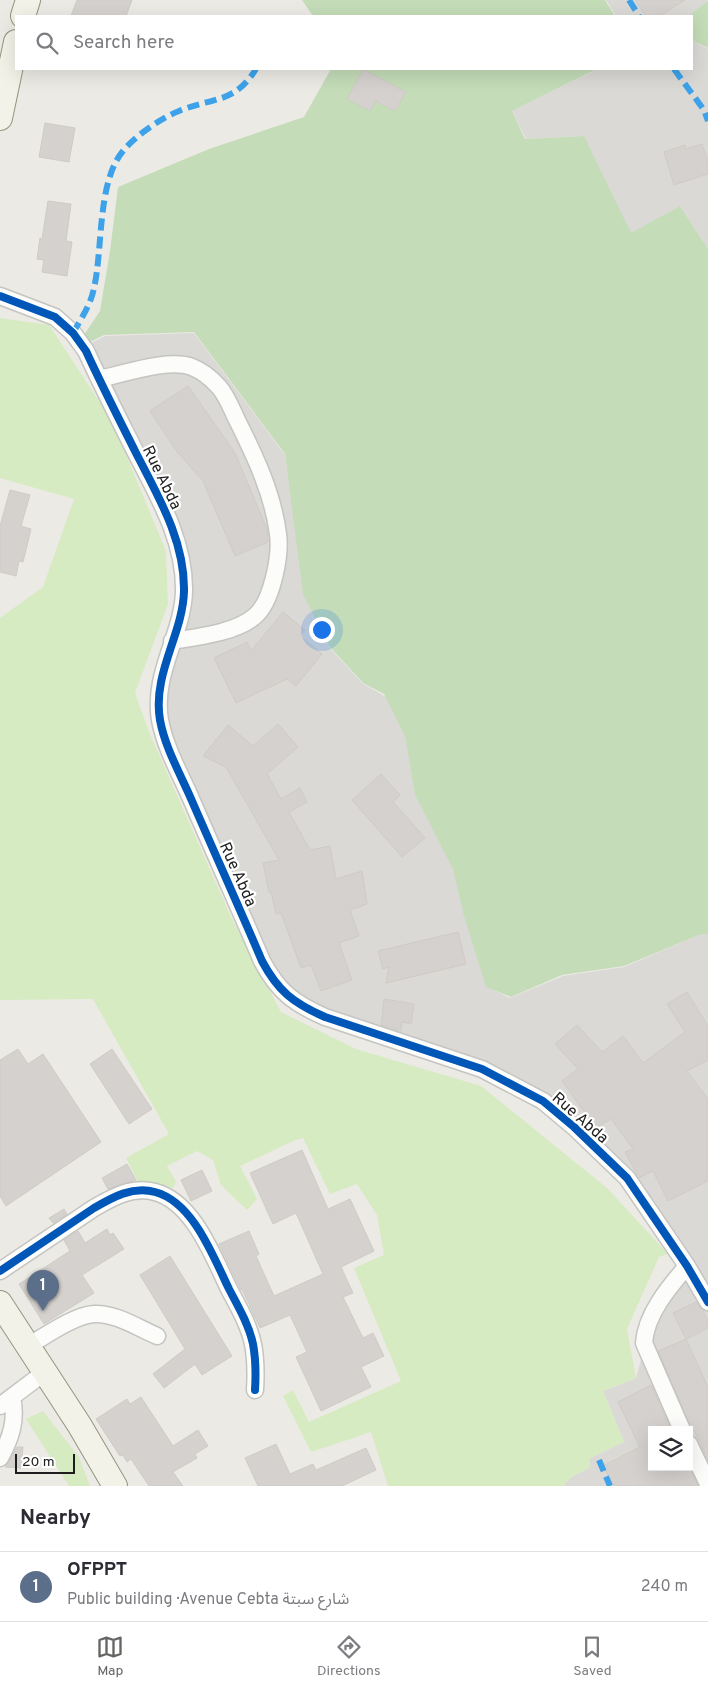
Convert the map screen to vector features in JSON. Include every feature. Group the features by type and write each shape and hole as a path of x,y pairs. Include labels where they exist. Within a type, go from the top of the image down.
{"street":[{"path":"23,15 28,0"},
{"path":"0,118 15,47"},
{"name":"Rue Abda","path":"0,296 55,316 73,333 86,352 173,529 181,554 184,572 184,594 164,667 159,703 160,720 166,741 262,961 272,978 282,991 299,1005 325,1017 482,1069 542,1101 574,1127 627,1178 687,1266 708,1302"},
{"path":"99,379 172,365 185,365 205,374 220,388 232,410 261,472 268,494 278,536 278,555 272,581 260,611 255,617 243,624 172,641"},
{"path":"0,1271 110,1198 138,1191 148,1191 165,1196 181,1209 200,1231 245,1322 254,1350 256,1369 255,1390"},
{"path":"680,1426 644,1343 647,1329 666,1292 687,1266"},
{"path":"0,1303 80,1426 115,1486"},
{"path":"28,1346 79,1317 90,1314 115,1318 157,1336"},
{"path":"0,1458 10,1439 13,1425 14,1407 6,1401 45,1372"},
{"path":"693,1452 708,1484"}],"shaded area":[{"path":"606,0 707,0 708,2 689,15 615,15"},
{"path":"693,41 708,49 708,249 680,206 630,235 583,136 526,139 512,111 596,70 693,70"},
{"path":"194,333 285,455 305,594 329,647 362,683 386,697 405,735 453,869 486,986 510,998 563,976 624,967 699,935 708,934 708,1486 563,1486 570,1478 590,1467 590,1458 624,1442 603,1391 636,1378 654,1314 687,1266 646,1204 574,1127 452,1059 282,991 160,721 184,572 99,379 91,343 105,336"}],"green space":[{"path":"302,0 605,0 614,15 312,15"},
{"path":"708,1 708,48 693,40 693,15 689,15"},
{"path":"330,70 595,70 512,111 525,139 584,136 631,233 680,206 708,249 708,934 699,935 624,966 562,975 511,997 486,987 464,916 453,869 415,795 405,736 384,694 363,683 329,646 303,594 285,454 194,332 104,335 90,342 84,335 100,311 118,187 209,149 304,117"},
{"path":"0,318 49,325 112,421 166,551 168,604 135,693 149,732 231,917 281,1012 356,1049 481,1086 607,1188 668,1254 659,1257 627,1329 636,1378 603,1391 624,1442 590,1458 590,1467 570,1478 563,1486 388,1486 371,1432 311,1452 283,1396 293,1390 309,1422 401,1381 354,1268 384,1255 377,1215 357,1184 330,1194 303,1138 240,1166 257,1199 247,1210 221,1185 213,1160 197,1151 167,1166 176,1182 173,1188 139,1184 126,1158 169,1134 93,999 0,1000 0,618 43,587 74,499 0,478"},
{"path":"43,1411 79,1457 90,1486 69,1486 26,1419"}],"building":[{"path":"77,0 132,0 126,15 71,15"},
{"path":"635,0 685,0 662,15 645,15"},
{"path":"362,70 406,92 395,111 376,101 370,111 347,99"},
{"path":"45,123 75,128 69,162 39,157"},
{"path":"702,144 708,161 708,174 674,185 664,152 685,145 686,149"},
{"path":"48,201 71,204 66,241 72,242 67,276 42,272 44,260 37,259"},
{"path":"188,386 235,453 267,529 268,542 235,556 203,481 178,453 150,411"},
{"path":"10,490 30,495 21,526 31,529 23,562 19,561 16,576 0,572 0,526"},
{"path":"283,612 305,630 300,636 322,654 296,686 287,679 236,703 214,658 247,642 251,651"},
{"path":"278,724 298,747 267,774 281,799 300,788 307,802 289,812 310,850 330,846 336,879 362,871 367,904 350,910 359,936 339,943 352,980 321,991 311,965 301,968 281,913 276,914 263,863 279,860 226,767 203,756 228,725 253,746"},
{"path":"381,774 400,795 393,802 425,838 402,857 352,800"},
{"path":"458,932 466,964 386,983 389,967 383,969 378,951"},
{"path":"687,992 708,1026 708,1060 687,1071 708,1099 708,1181 668,1201 653,1171 639,1178 625,1152 633,1149 611,1119 596,1128 562,1081 578,1069 555,1044 577,1025 602,1052 623,1036 643,1063 685,1032 667,1004"},
{"path":"384,999 414,1004 411,1024 402,1022 401,1031 381,1025"},
{"path":"18,1049 28,1064 43,1054 101,1142 6,1206 0,1196 0,1060"},
{"path":"112,1049 152,1109 129,1124 90,1064"},
{"path":"302,1150 328,1209 350,1199 374,1251 341,1267 353,1293 343,1297 363,1338 373,1333 384,1356 361,1367 371,1387 321,1411 296,1357 307,1352 290,1315 260,1328 219,1244 249,1231 259,1254 256,1256 274,1296 323,1274 296,1213 273,1224 250,1173"},
{"path":"127,1164 136,1180 108,1189 102,1178"},
{"path":"202,1170 212,1191 191,1201 181,1180"},
{"path":"64,1209 67,1214 53,1223 49,1218"},
{"path":"107,1229 110,1235 113,1233 124,1249 82,1275 94,1293 44,1324 19,1284 70,1251 64,1240 78,1231 85,1243"},
{"path":"170,1256 232,1356 202,1375 195,1364 164,1388 153,1374 185,1349 140,1275"},
{"path":"696,1302 708,1321 708,1328 686,1339 673,1313"},
{"path":"686,1339 708,1387 708,1460 693,1430 693,1426 690,1426 658,1351"},
{"path":"651,1385 669,1426 648,1426 648,1471 691,1471 698,1486 614,1486 603,1466 640,1447 618,1402"},
{"path":"141,1397 173,1446 198,1430 208,1446 195,1454 197,1458 173,1472 183,1486 149,1486 131,1459 127,1462 123,1455 120,1456 96,1419 127,1399 130,1404"},
{"path":"276,1444 290,1474 313,1464 316,1470 366,1448 376,1470 342,1486 258,1486 245,1458"},
{"path":"17,1447 23,1447 21,1468 5,1467"}],"marked path":[{"path":"629,0 638,15"},
{"path":"73,333 93,294 105,198 115,164 123,151 141,134 164,118 179,111 231,94 248,80 255,70"},
{"path":"675,70 704,110 708,121"},
{"path":"599,1460 610,1486"}],"cycle path":[{"path":"0,296 55,317 73,333 86,351 169,519 180,554 184,591 179,623 160,686 159,703 162,730 262,961 274,980 295,1001 325,1017 482,1069 543,1101 574,1127 627,1178 687,1266 708,1302"},
{"path":"0,1271 94,1208 116,1197 138,1190 155,1192 168,1198 191,1218 209,1246 246,1323 254,1350 256,1367 255,1390"}],"place":[{"name":"OFPPT","path":"43,1311"}]}
